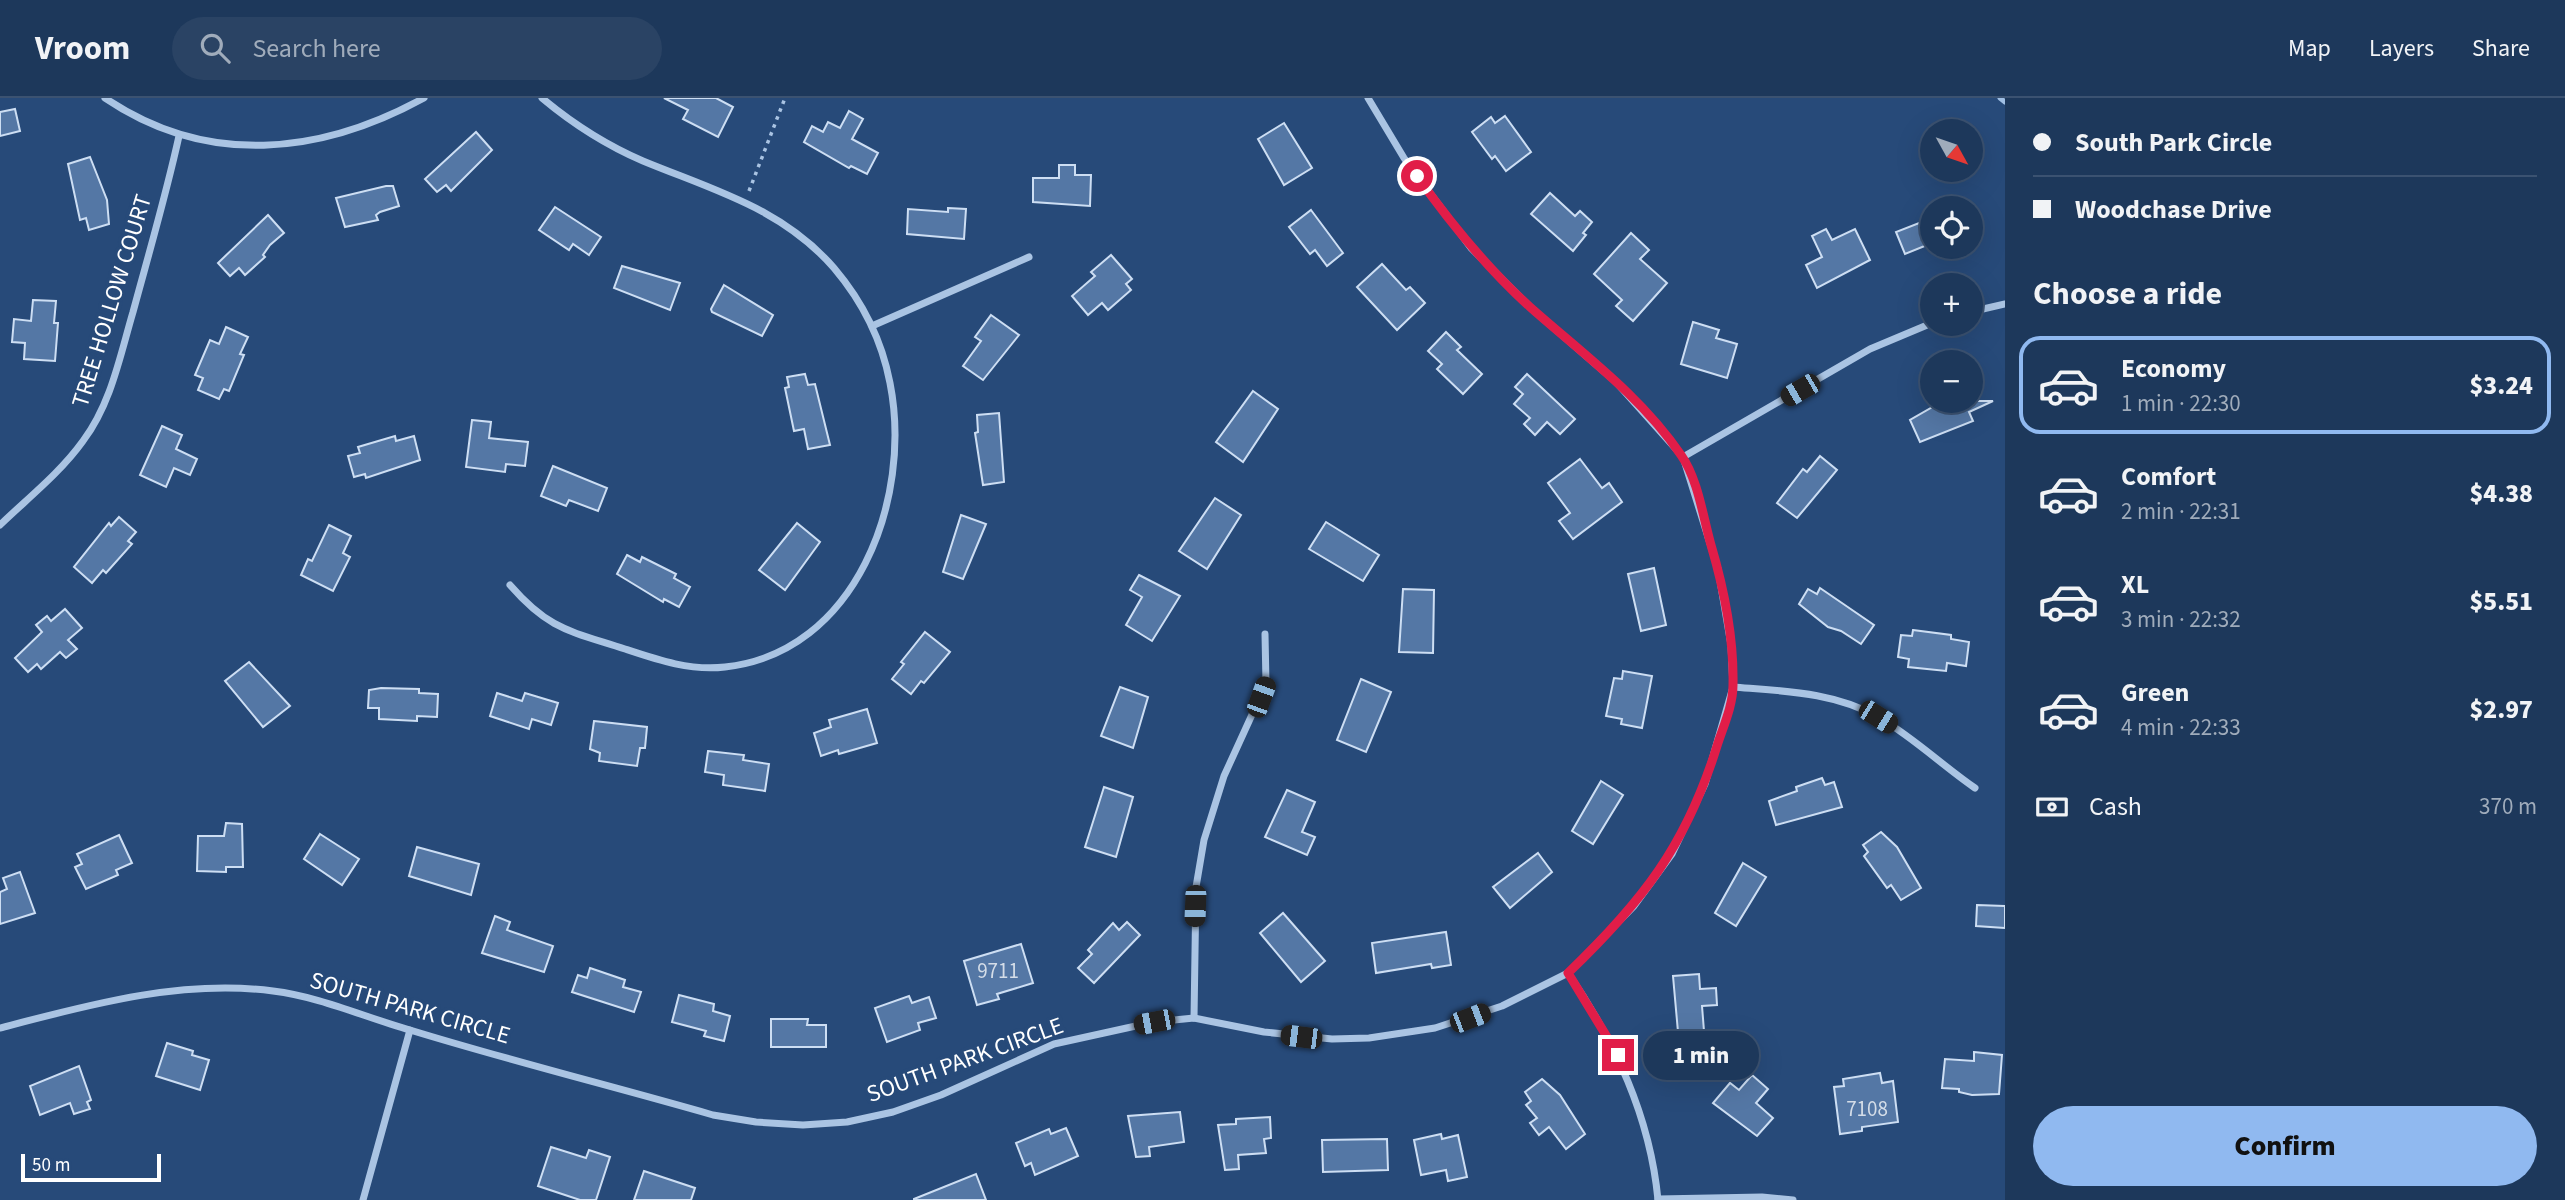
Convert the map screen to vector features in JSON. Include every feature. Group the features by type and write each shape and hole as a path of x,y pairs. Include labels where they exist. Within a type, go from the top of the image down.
{"street":[{"path":"105,98 149,124 179,136 215,143 267,145 324,139 379,122 424,98"},
{"path":"510,585 532,610 558,628 686,667 723,668 759,661 807,637 838,606 863,569 880,530 891,482 895,443 893,402 884,359 872,326 834,268 811,244 785,223 746,200 642,160 601,140 542,98"},
{"name":"SOUTH PARK CIRCLE","path":"0,1028 116,1000 216,988 272,991 323,1000 410,1030 713,1115 756,1122 803,1125 847,1122 893,1112 941,1095 1054,1044 1154,1022 1194,1018 1301,1037 1369,1038 1402,1035 1470,1018 1568,973 1634,906 1672,854 1705,784 1734,687 1731,645 1718,569 1683,457 1615,381 1532,309 1471,248 1404,158 1368,98"},
{"name":"TREE HOLLOW COURT","path":"0,525 62,467 99,415 120,355 167,190 179,136"},
{"path":"872,326 1028,257"},
{"path":"1983,309 2005,304"},
{"path":"1683,457 1870,349 1920,328"},
{"path":"1194,1018 1196,887 1203,840 1224,776 1266,684 1265,634"},
{"path":"1734,687 1818,696 1861,709 1900,731 1975,788"},
{"path":"1568,973 1590,1005 1627,1073 1651,1154 1658,1200 1762,1197 1793,1200"},
{"path":"364,1199 410,1030"}],"path":[{"path":"746,200 785,98"}],"building":[{"path":"664,98 716,98 733,107 718,137 683,119 688,110"},
{"path":"15,109 20,131 0,136 0,112"},
{"path":"849,111 863,119 852,139 878,153 867,174 851,166 849,168 804,142 812,126 823,132 828,122 840,128"},
{"path":"1505,116 1531,152 1506,171 1495,156 1492,159 1472,132 1491,117 1495,123"},
{"path":"1284,123 1312,168 1284,185 1258,139"},
{"path":"476,132 492,150 451,191 446,185 437,192 425,179"},
{"path":"90,157 107,200 109,224 89,230 86,218 80,220 68,164"},
{"path":"1059,165 1075,165 1075,175 1091,175 1090,206 1033,202 1033,178 1059,178"},
{"path":"393,186 399,206 380,212 376,215 378,220 345,227 336,198"},
{"path":"1550,193 1575,216 1580,211 1592,222 1583,233 1586,235 1573,251 1531,214"},
{"path":"555,207 601,237 589,255 573,244 569,250 539,230"},
{"path":"948,208 966,209 964,239 907,234 908,209 948,212"},
{"path":"1311,210 1343,253 1327,266 1315,250 1310,254 1289,227"},
{"path":"268,215 284,233 270,245 263,255 265,257 245,275 239,268 230,276 218,263"},
{"path":"1920,223 1920,248 1905,254 1896,232"},
{"path":"1826,229 1832,240 1855,229 1870,260 1817,288 1806,265 1822,257 1812,236"},
{"path":"1631,233 1649,250 1640,259 1667,283 1633,321 1616,306 1622,300 1594,274"},
{"path":"1111,255 1132,279 1126,284 1131,290 1108,310 1102,303 1088,315 1072,296 1095,276 1091,272"},
{"path":"1382,264 1406,290 1410,287 1425,303 1397,330 1357,287"},
{"path":"622,266 680,283 670,310 614,288"},
{"path":"724,285 773,315 762,336 712,312 711,309"},
{"path":"33,300 56,301 54,323 58,323 55,361 24,359 25,343 12,342 14,319 31,321"},
{"path":"991,315 1019,335 983,380 963,366 981,341 975,337"},
{"path":"1693,322 1719,330 1716,338 1737,344 1727,378 1681,364"},
{"path":"226,327 248,337 240,354 244,355 229,391 224,389 219,399 198,390 203,378 195,375 210,340 219,344"},
{"path":"1446,332 1461,347 1457,350 1482,374 1463,394 1437,369 1442,364 1428,351"},
{"path":"805,374 808,385 815,384 830,445 808,449 804,429 794,431 785,388 789,387 787,377"},
{"path":"1527,374 1575,419 1560,434 1547,422 1535,435 1524,424 1530,418 1514,404 1523,394 1515,387"},
{"path":"1253,391 1278,409 1243,462 1216,442"},
{"path":"999,413 1004,482 983,485 975,433 978,432 977,415"},
{"path":"1922,413 1969,413 1973,421 1920,442 1910,420"},
{"path":"472,420 491,422 489,438 528,442 525,466 506,464 505,472 466,467"},
{"path":"162,426 182,435 176,449 197,459 190,475 174,468 166,487 140,475"},
{"path":"395,436 396,441 414,436 420,460 366,478 365,474 354,477 348,456 360,453 358,447"},
{"path":"1820,456 1837,470 1797,518 1777,503 1803,469 1807,472"},
{"path":"1580,459 1602,488 1609,483 1622,502 1573,539 1559,521 1570,513 1548,483"},
{"path":"553,466 607,488 598,511 569,500 566,506 541,496"},
{"path":"1215,498 1241,515 1207,569 1179,551"},
{"path":"961,515 986,524 963,579 943,572"},
{"path":"119,517 136,532 128,541 132,544 106,573 103,570 92,583 74,567 109,523 111,526"},
{"path":"1326,522 1379,555 1363,581 1309,549"},
{"path":"797,523 820,542 785,590 759,570"},
{"path":"329,525 351,536 343,553 350,557 333,591 301,575 308,559 312,561"},
{"path":"627,555 640,562 642,557 676,574 674,578 690,587 679,607 664,599 663,602 617,574"},
{"path":"1654,568 1666,625 1641,631 1628,574"},
{"path":"1139,575 1180,596 1152,641 1126,625 1142,597 1130,590"},
{"path":"1820,588 1874,625 1861,644 1841,631 1828,627 1799,604 1808,589 1817,594"},
{"path":"1403,589 1434,590 1433,653 1399,652"},
{"path":"65,609 82,628 68,640 77,649 66,658 60,652 41,669 37,664 28,672 15,658 42,632 36,625 47,616 51,621"},
{"path":"1913,630 1951,635 1951,639 1969,642 1966,666 1947,663 1946,671 1908,667 1909,659 1898,657 1901,635 1912,636"},
{"path":"925,632 950,652 911,694 892,679 904,664 901,662"},
{"path":"249,662 290,706 263,727 225,681"},
{"path":"1623,671 1652,676 1642,728 1621,724 1622,719 1606,716 1614,678 1622,679"},
{"path":"1361,679 1391,692 1366,752 1337,740"},
{"path":"1120,687 1148,697 1133,748 1101,736"},
{"path":"419,689 419,693 438,694 437,717 417,716 417,721 379,719 379,708 368,708 369,690"},
{"path":"497,693 522,701 525,693 558,703 551,725 532,719 529,729 490,716"},
{"path":"867,709 877,743 839,754 838,750 821,756 814,733 831,727 829,720"},
{"path":"594,721 647,727 645,748 640,748 637,766 599,761 600,753 590,749"},
{"path":"708,751 744,755 743,760 769,764 765,791 723,785 724,775 705,772"},
{"path":"1822,778 1825,785 1834,782 1842,807 1776,825 1769,801"},
{"path":"1601,781 1623,795 1593,844 1572,831"},
{"path":"1104,787 1133,797 1116,857 1085,847"},
{"path":"1287,790 1315,802 1302,832 1315,837 1307,855 1265,837"},
{"path":"226,823 242,824 243,867 226,867 226,872 197,871 198,836 224,836"},
{"path":"1881,832 1897,847 1921,888 1901,900 1891,885 1887,888 1864,856 1868,852 1863,845"},
{"path":"320,834 359,859 342,885 304,859"},
{"path":"119,835 132,863 116,870 118,875 86,889 75,867 82,864 77,854"},
{"path":"417,847 479,864 471,895 409,876"},
{"path":"1538,853 1552,872 1510,908 1493,887"},
{"path":"1743,863 1766,877 1736,926 1715,913"},
{"path":"20,872 35,913 0,924 0,892 7,889 3,878"},
{"path":"1977,905 2005,906 2005,928 1976,926"},
{"path":"1283,913 1325,961 1301,982 1260,933"},
{"path":"495,916 510,922 507,930 553,946 544,972 482,953"},
{"path":"1127,922 1140,935 1094,983 1078,968 1092,954 1088,950 1113,923 1119,930"},
{"path":"1446,932 1451,965 1432,968 1431,964 1376,973 1372,943"},
{"path":"1021,944 1033,983 997,994 999,999 977,1005 964,961"},
{"path":"590,968 625,980 623,987 641,992 634,1012 572,992 578,975 587,978"},
{"path":"1699,974 1700,989 1716,988 1717,1005 1702,1006 1704,1031 1678,1032 1673,976"},
{"path":"679,995 714,1004 713,1011 730,1016 724,1041 704,1036 706,1031 672,1022"},
{"path":"909,996 912,1003 929,997 936,1018 918,1023 920,1030 887,1042 875,1008"},
{"path":"771,1019 808,1019 807,1025 826,1025 826,1047 771,1047"},
{"path":"167,1043 193,1051 192,1055 209,1060 200,1090 156,1076"},
{"path":"1974,1052 2002,1055 1999,1094 1972,1095 1959,1092 1959,1089 1942,1088 1945,1059 1974,1061"},
{"path":"79,1066 91,1100 87,1102 90,1109 74,1114 70,1103 40,1115 30,1086"},
{"path":"1880,1073 1882,1083 1893,1081 1898,1122 1862,1127 1862,1131 1840,1134 1834,1087 1844,1086 1843,1079"},
{"path":"1752,1075 1768,1089 1756,1103 1773,1118 1757,1136 1713,1103 1730,1083 1739,1090"},
{"path":"1542,1079 1560,1095 1585,1134 1566,1149 1549,1127 1539,1135 1530,1123 1537,1118 1526,1105 1531,1101 1525,1092"},
{"path":"1180,1112 1184,1142 1149,1147 1150,1156 1136,1157 1128,1116"},
{"path":"1270,1117 1271,1138 1264,1139 1266,1153 1238,1155 1239,1169 1225,1170 1218,1125 1236,1124 1236,1119"},
{"path":"1066,1128 1078,1156 1035,1175 1031,1163 1025,1166 1016,1143 1049,1129 1051,1134"},
{"path":"1441,1134 1442,1139 1458,1135 1467,1177 1448,1181 1446,1170 1421,1175 1414,1140"},
{"path":"1387,1139 1388,1170 1323,1172 1322,1140"},
{"path":"551,1147 586,1158 589,1150 610,1157 596,1200 580,1200 538,1186"},
{"path":"644,1171 695,1188 691,1200 634,1200"},
{"path":"976,1174 986,1200 914,1200 914,1199"}],"waterway":[{"path":"2000,98 2005,102"}],"route":[{"path":"1417,176 1441,211 1499,278 1615,381 1656,423 1683,457 1698,496 1718,569 1731,645 1734,687 1705,784 1672,854 1655,879 1634,906 1568,973 1590,1005 1618,1055"}]}
